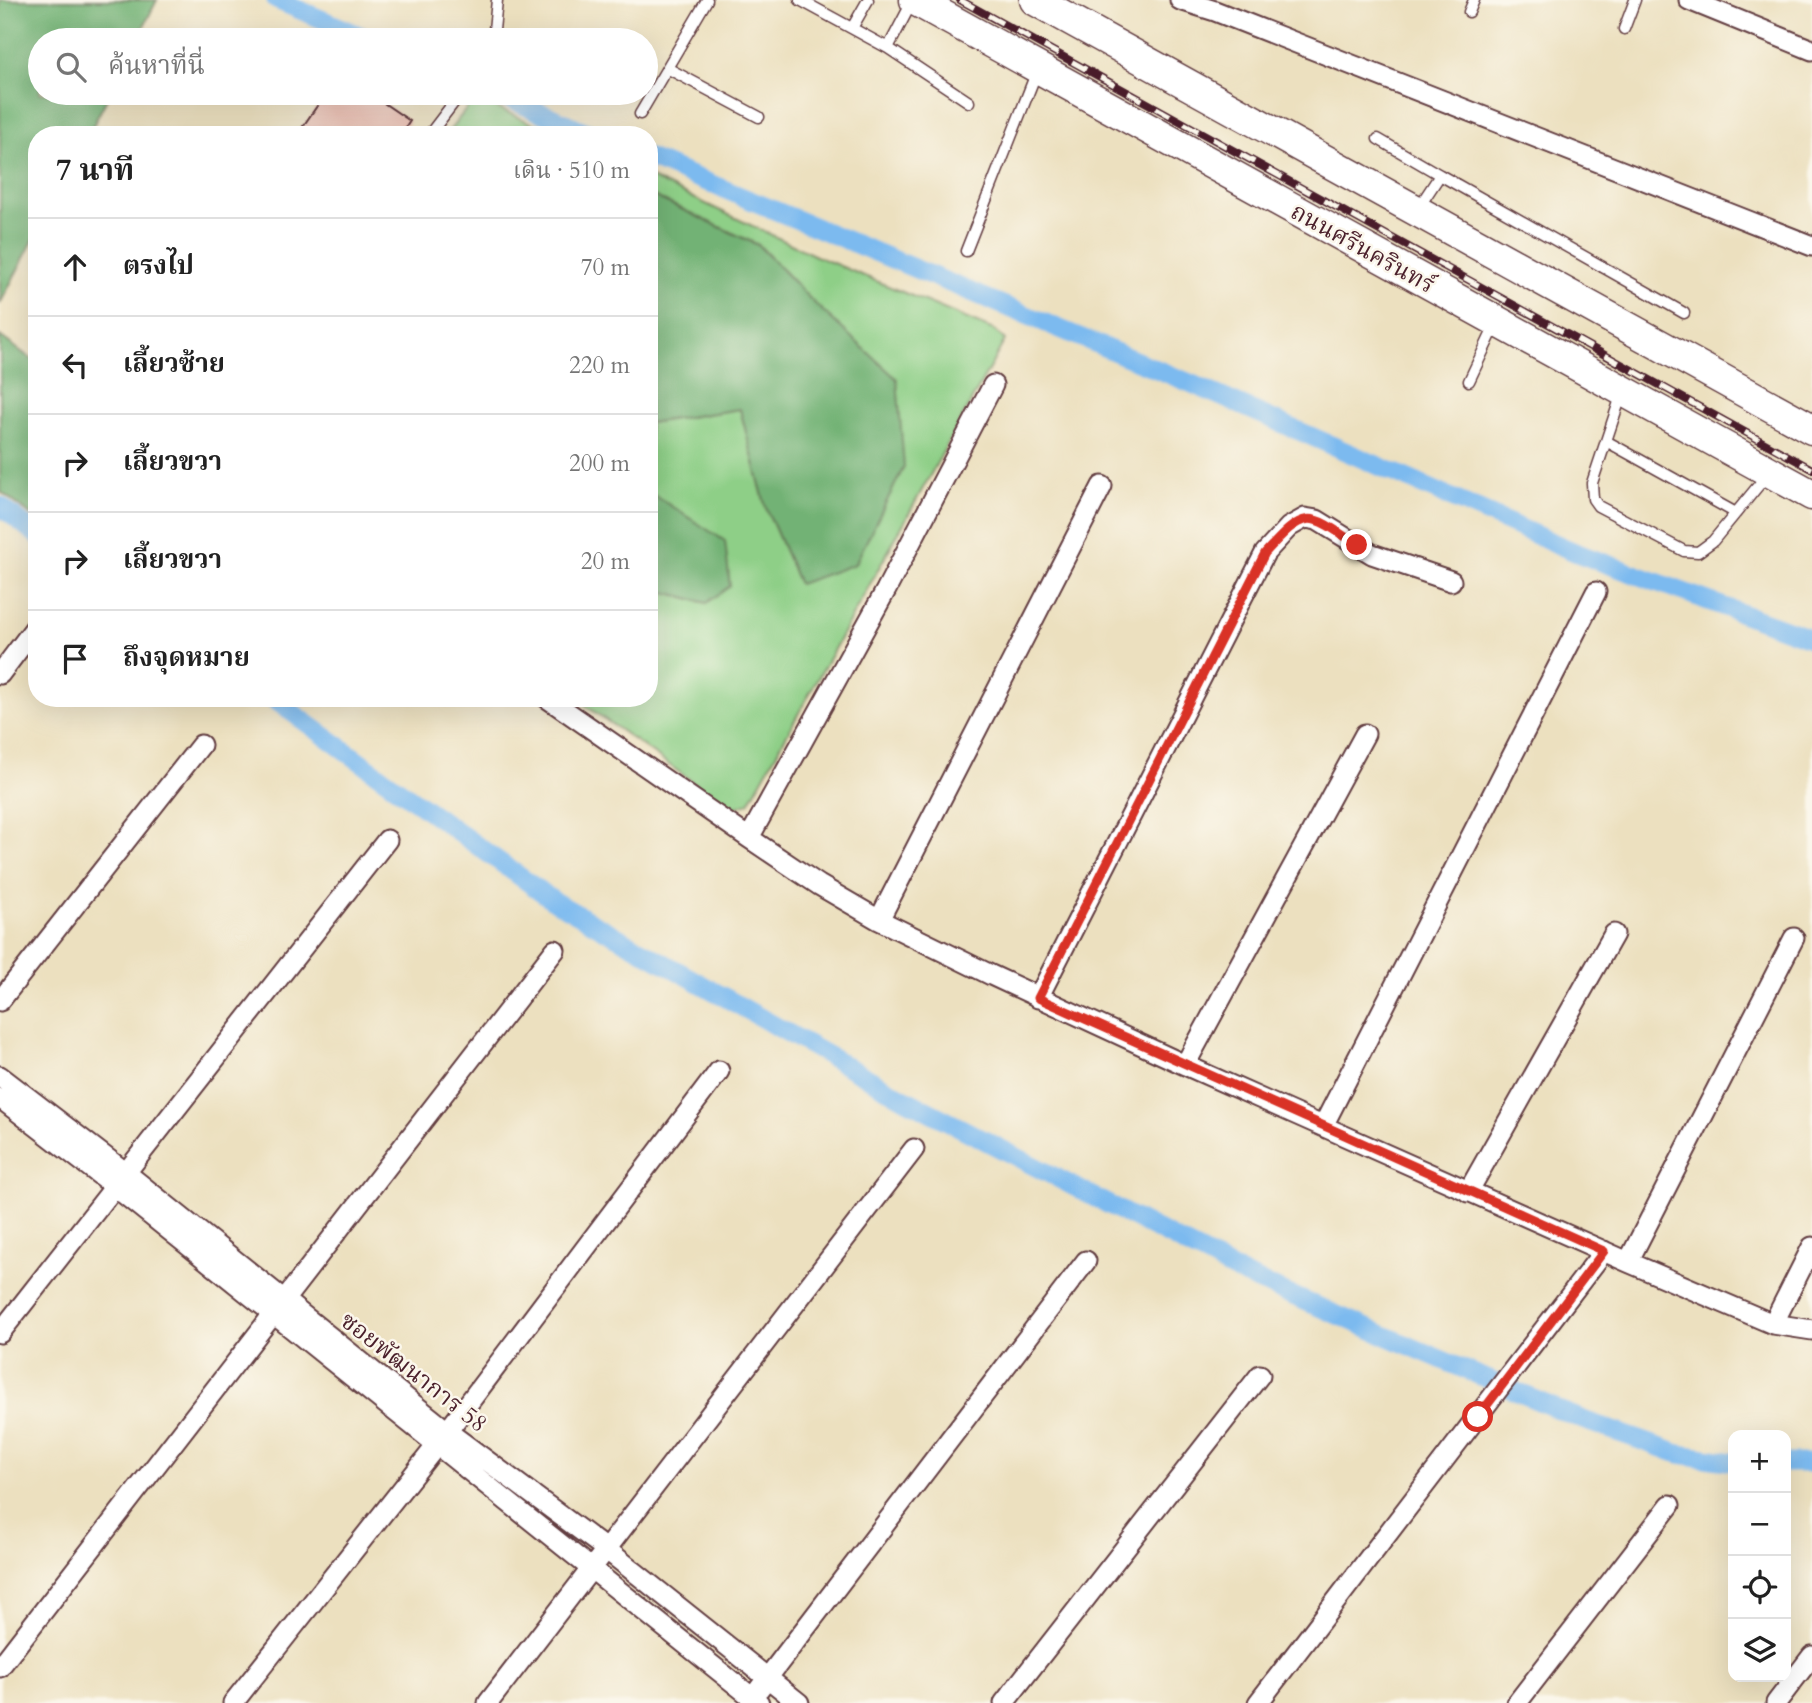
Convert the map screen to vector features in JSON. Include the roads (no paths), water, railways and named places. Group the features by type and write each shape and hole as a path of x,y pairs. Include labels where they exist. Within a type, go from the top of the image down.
{"main road":[{"name":"ถนนศรีนครินทร์","path":"914,0 1812,495"},
{"path":"1035,0 1812,429"}],"street":[{"path":"1180,0 1215,11 1812,246"},
{"path":"1689,0 1812,50"},
{"path":"750,838 886,590 993,385"},
{"path":"879,920 1102,486"},
{"path":"1038,998 1265,553 1289,527 1305,518 1317,520 1372,554 1451,581"},
{"path":"1323,1126 1596,592"},
{"path":"0,674 28,637"},
{"path":"560,707 819,885 879,920 1038,998 1468,1192 1773,1324 1812,1330"},
{"path":"1185,1065 1365,734"},
{"path":"0,1001 201,744"},
{"path":"0,1333 387,839"},
{"path":"1468,1192 1614,934"},
{"path":"1628,1262 1794,937"},
{"path":"0,1667 555,950"},
{"path":"233,1703 442,1438 719,1071"},
{"name":"ซอยพัฒนาการ 58","path":"0,1076 119,1179 442,1438 592,1569 753,1701"},
{"name":"ซอยพัฒนาการ 58","path":"0,1098 119,1179"},
{"path":"488,1703 914,1149"},
{"path":"1773,1324 1812,1247"},
{"path":"1258,1703 1604,1251"},
{"path":"753,1701 1086,1261"},
{"path":"1004,1703 1260,1375"},
{"name":"ซอยพัฒนาการ 58","path":"442,1438 607,1550 799,1703"},
{"path":"1517,1703 1670,1504"},
{"path":"1776,1703 1812,1656"}],"lane":[{"path":"494,28 497,0"},
{"path":"658,83 707,0"},
{"path":"800,0 888,48 969,102"},
{"path":"852,28 868,0"},
{"path":"888,48 914,0"},
{"path":"1469,12 1474,0"},
{"path":"1624,29 1636,0"},
{"path":"667,68 759,117"},
{"path":"966,251 1039,68"},
{"path":"436,126 452,105"},
{"path":"640,114 645,105"},
{"path":"1378,139 1684,313"},
{"path":"1417,210 1440,175"},
{"path":"1469,381 1497,322"},
{"path":"1622,392 1592,483 1593,499 1598,506 1684,551 1698,552 1713,541 1769,472"},
{"path":"1606,441 1736,513"}],"waterway":[{"path":"276,0 342,28"},
{"path":"523,105 573,126"},
{"path":"658,162 1190,383 1577,553 1812,639"},
{"path":"0,506 28,528"},
{"path":"285,707 554,901 905,1099 1246,1276 1583,1420 1679,1454 1728,1461"},
{"path":"1791,1463 1812,1463"}],"railway":[{"path":"960,0 1812,469"}]}
